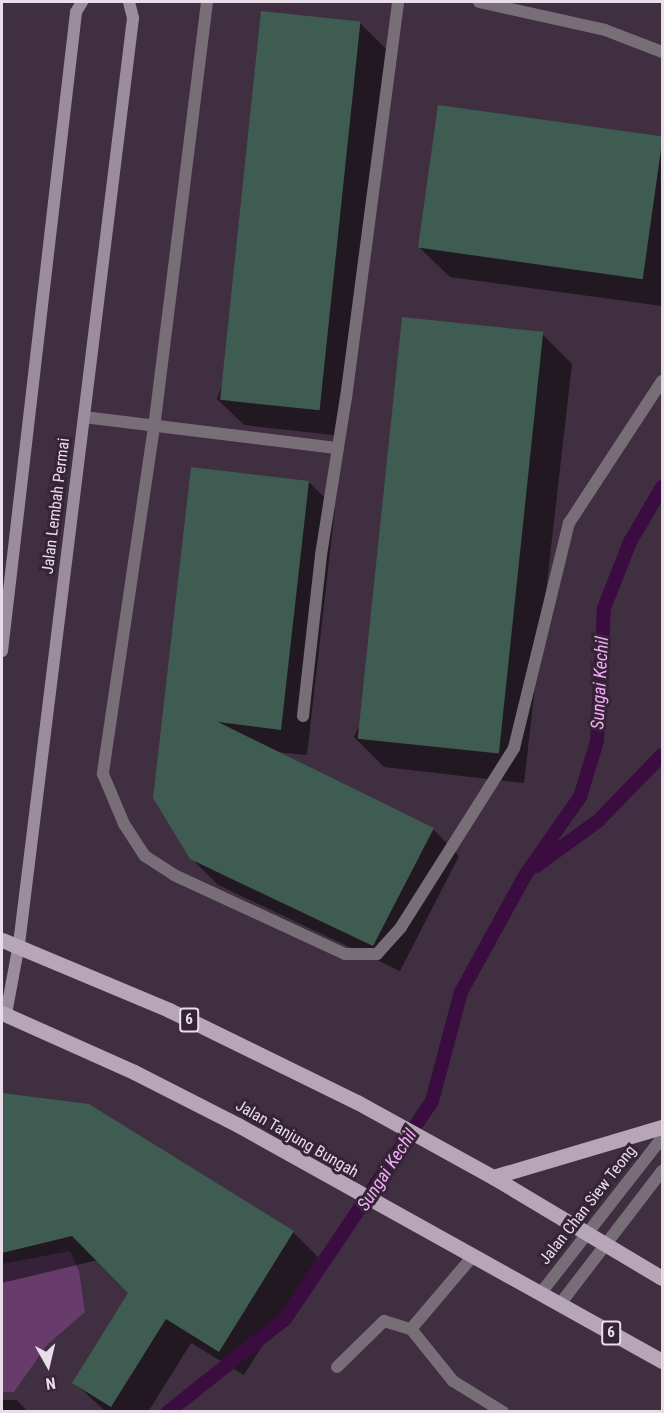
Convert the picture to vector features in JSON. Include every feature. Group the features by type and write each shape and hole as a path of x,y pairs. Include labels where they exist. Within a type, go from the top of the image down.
{"main road":[{"path":"2,651 76,12 82,2"},
{"name":"Jalan Lembah Permai","path":"4,1013 19,944 133,18 129,2"},
{"name":"6","path":"2,940 19,944 169,1010 357,1102 475,1166 663,1278"},
{"name":"Jalan Tanjung Bungah","path":"4,1013 134,1072 663,1361"},
{"path":"493,1177 663,1127"}],"street":[{"path":"207,2 154,427 103,774 124,824 146,856 174,875 345,954 377,954 401,927 514,748 569,523 663,381"},
{"path":"303,716 321,555 338,448 398,2"},
{"path":"478,2 605,30 663,52"},
{"path":"84,417 338,448"},
{"name":"Jalan Chan Siew Teong","path":"540,1294 585,1231 663,1138"},
{"path":"561,1305 663,1172"},
{"path":"411,1329 472,1257"},
{"path":"337,1367 384,1321 411,1329 453,1381 503,1412"}],"shaded area":[{"path":"70,1251 79,1271 85,1312 47,1345 14,1392 2,1392 2,1264"}],"building":[{"path":"261,11 360,21 320,410 220,400"},
{"path":"438,105 662,136 643,279 418,248"},
{"path":"402,317 543,332 499,754 358,739"},
{"path":"191,467 309,481 281,730 218,722 434,828 373,946 190,859 153,798"},
{"path":"2,1093 89,1104 294,1231 219,1352 166,1319 111,1407 72,1383 128,1293 72,1236 2,1253"}],"waterway":[{"name":"Sungai Kechil","path":"168,1412 285,1319 432,1101 461,992 526,874 580,797 597,741 604,608 630,542 662,487"},
{"name":"Sungai Kechil","path":"536,866 598,821 662,755"}]}
